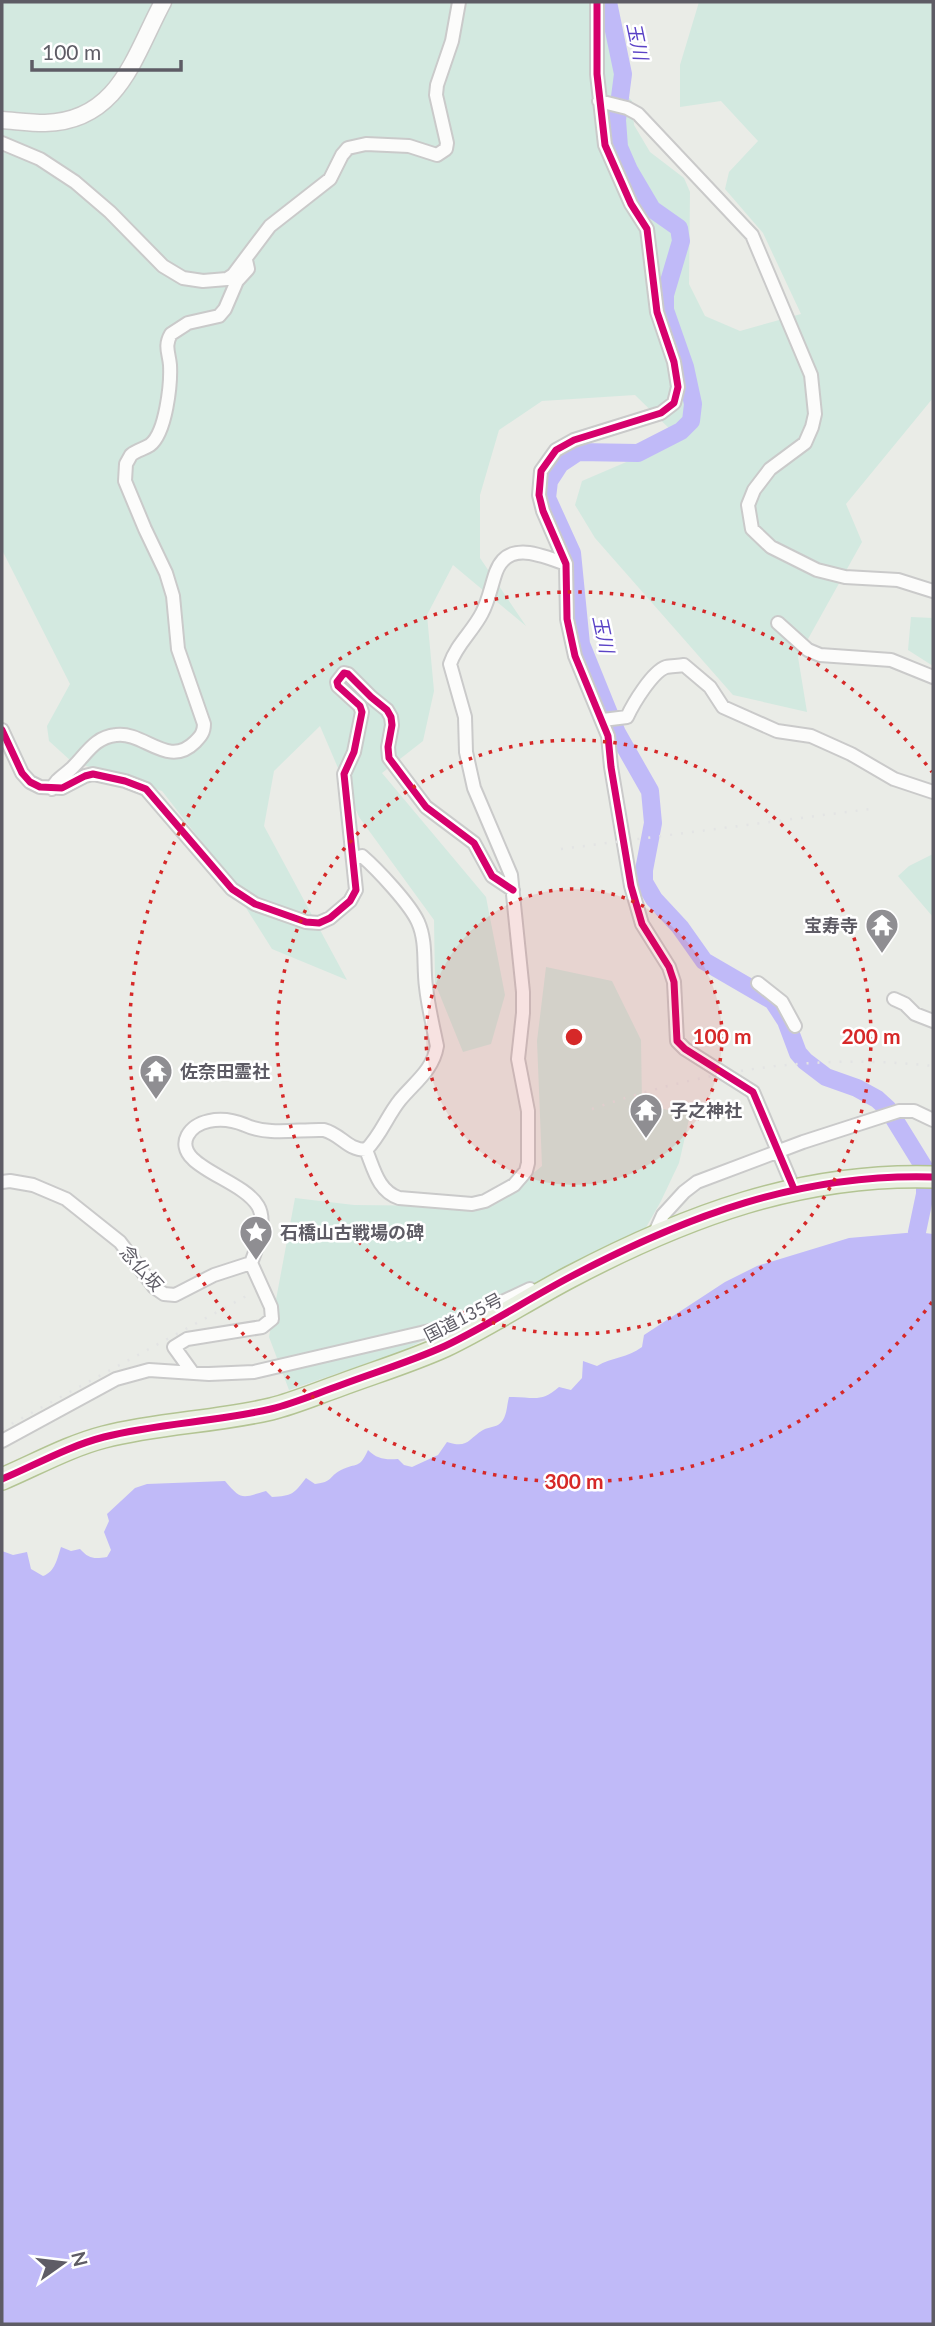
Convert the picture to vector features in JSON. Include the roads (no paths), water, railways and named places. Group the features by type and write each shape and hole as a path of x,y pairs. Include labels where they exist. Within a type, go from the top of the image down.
{"highway":[{"name":"国道135号","path":"2,1479 104,1437 245,1414 292,1402 444,1346 541,1293 653,1237 741,1203 835,1182 933,1177"}],"street":[{"path":"2,120 45,123 68,120 101,106 117,90 129,72 163,2"},
{"path":"2,143 40,159 75,181 163,266 194,281 227,279 246,260 270,226 330,179 348,148 366,144 410,146 437,155 446,149 436,95 453,41 459,2"},
{"path":"597,2 596,50 605,103 605,145 631,204 647,229 657,312 674,362 678,387 674,403 662,413 565,444 556,450 544,464 539,480 539,495 542,511 566,564 567,619 575,656 608,736 631,886 642,924 669,967 674,982 677,1041 685,1049 753,1092 778,1151 799,1188"},
{"path":"605,103 627,108 638,114 751,235 811,375 815,414 812,427 805,443 771,469 754,490 748,505 752,529 771,547 817,570 845,577 898,580 933,591"},
{"path":"52,789 54,783 73,767 95,742 104,737 126,734 167,752 175,752 192,745 203,733 204,724 178,649 173,596 166,573 136,510 125,481 125,471 131,455 153,443 162,422 170,397 170,362 166,348 170,334 188,323 219,316 225,309 237,281 248,269 246,260"},
{"path":"366,1150 382,1187 390,1195 399,1198 472,1204 485,1201 514,1185 526,1171 528,1111 518,1059 523,992 511,875 474,788 466,752 465,718 450,664 488,602 496,570 502,560 518,552 530,551 566,564"},
{"path":"778,623 808,650 820,655 891,660 933,677"},
{"path":"603,720 627,717 635,701 659,672 665,667 684,665 710,687 723,706 740,715 777,731 811,736 851,754 894,779 933,792"},
{"path":"2,730 15,760 30,782 40,787 62,788 85,775 93,774 136,784 153,796 232,889 255,904 306,922 323,922 350,901 356,890 344,774 354,752 362,712 360,706 338,686 338,679 344,673 352,677 387,710 392,725 389,758 426,807 474,843 492,876 513,890"},
{"path":"192,1372 174,1347 187,1339 262,1327 272,1319 271,1307 251,1263 260,1235 259,1207 250,1197 192,1159 187,1148 187,1136 191,1128 220,1119 237,1122 257,1131 324,1130 332,1132 356,1149 366,1150 376,1141 401,1099 428,1069 437,1046 425,985 420,925 414,914 371,864 362,856 354,858"},
{"path":"758,983 782,1002 795,1026"},
{"path":"894,999 905,1004 915,1014 933,1021"},
{"path":"653,1237 663,1215 690,1186 778,1151 885,1115 914,1111 933,1120"},
{"name":"念仏坂","path":"2,1182 33,1185 66,1199 120,1242 154,1287 164,1294 175,1295 214,1275 251,1263"},
{"path":"2,1441 124,1376 156,1370 231,1374 254,1372 451,1326 532,1288 541,1293"}],"waterway":[{"name":"玉川","path":"608,2 623,74 617,120 619,147 652,209 679,228 681,241 665,295 665,310 685,367 693,404 691,421 681,431 638,453 578,452 560,464 549,481 547,498 572,553 581,644 617,733 650,791 653,823 644,882 654,899 680,927 704,961 773,1001 786,1021 798,1053 805,1061 826,1077 857,1088 877,1099 888,1109 925,1169 925,1194 917,1232"}],"railway":[{"path":"561,849 870,809"},
{"path":"592,1109 676,1084 760,1068 846,1062 933,1066"},
{"path":"2,1429 250,1294"}],"place":[{"name":"宝寿寺","path":"882,955"},
{"name":"佐奈田霊社","path":"156,1101"},
{"name":"子之神社","path":"646,1140"},
{"name":"石橋山古戦場の碑","path":"256,1262"}]}
